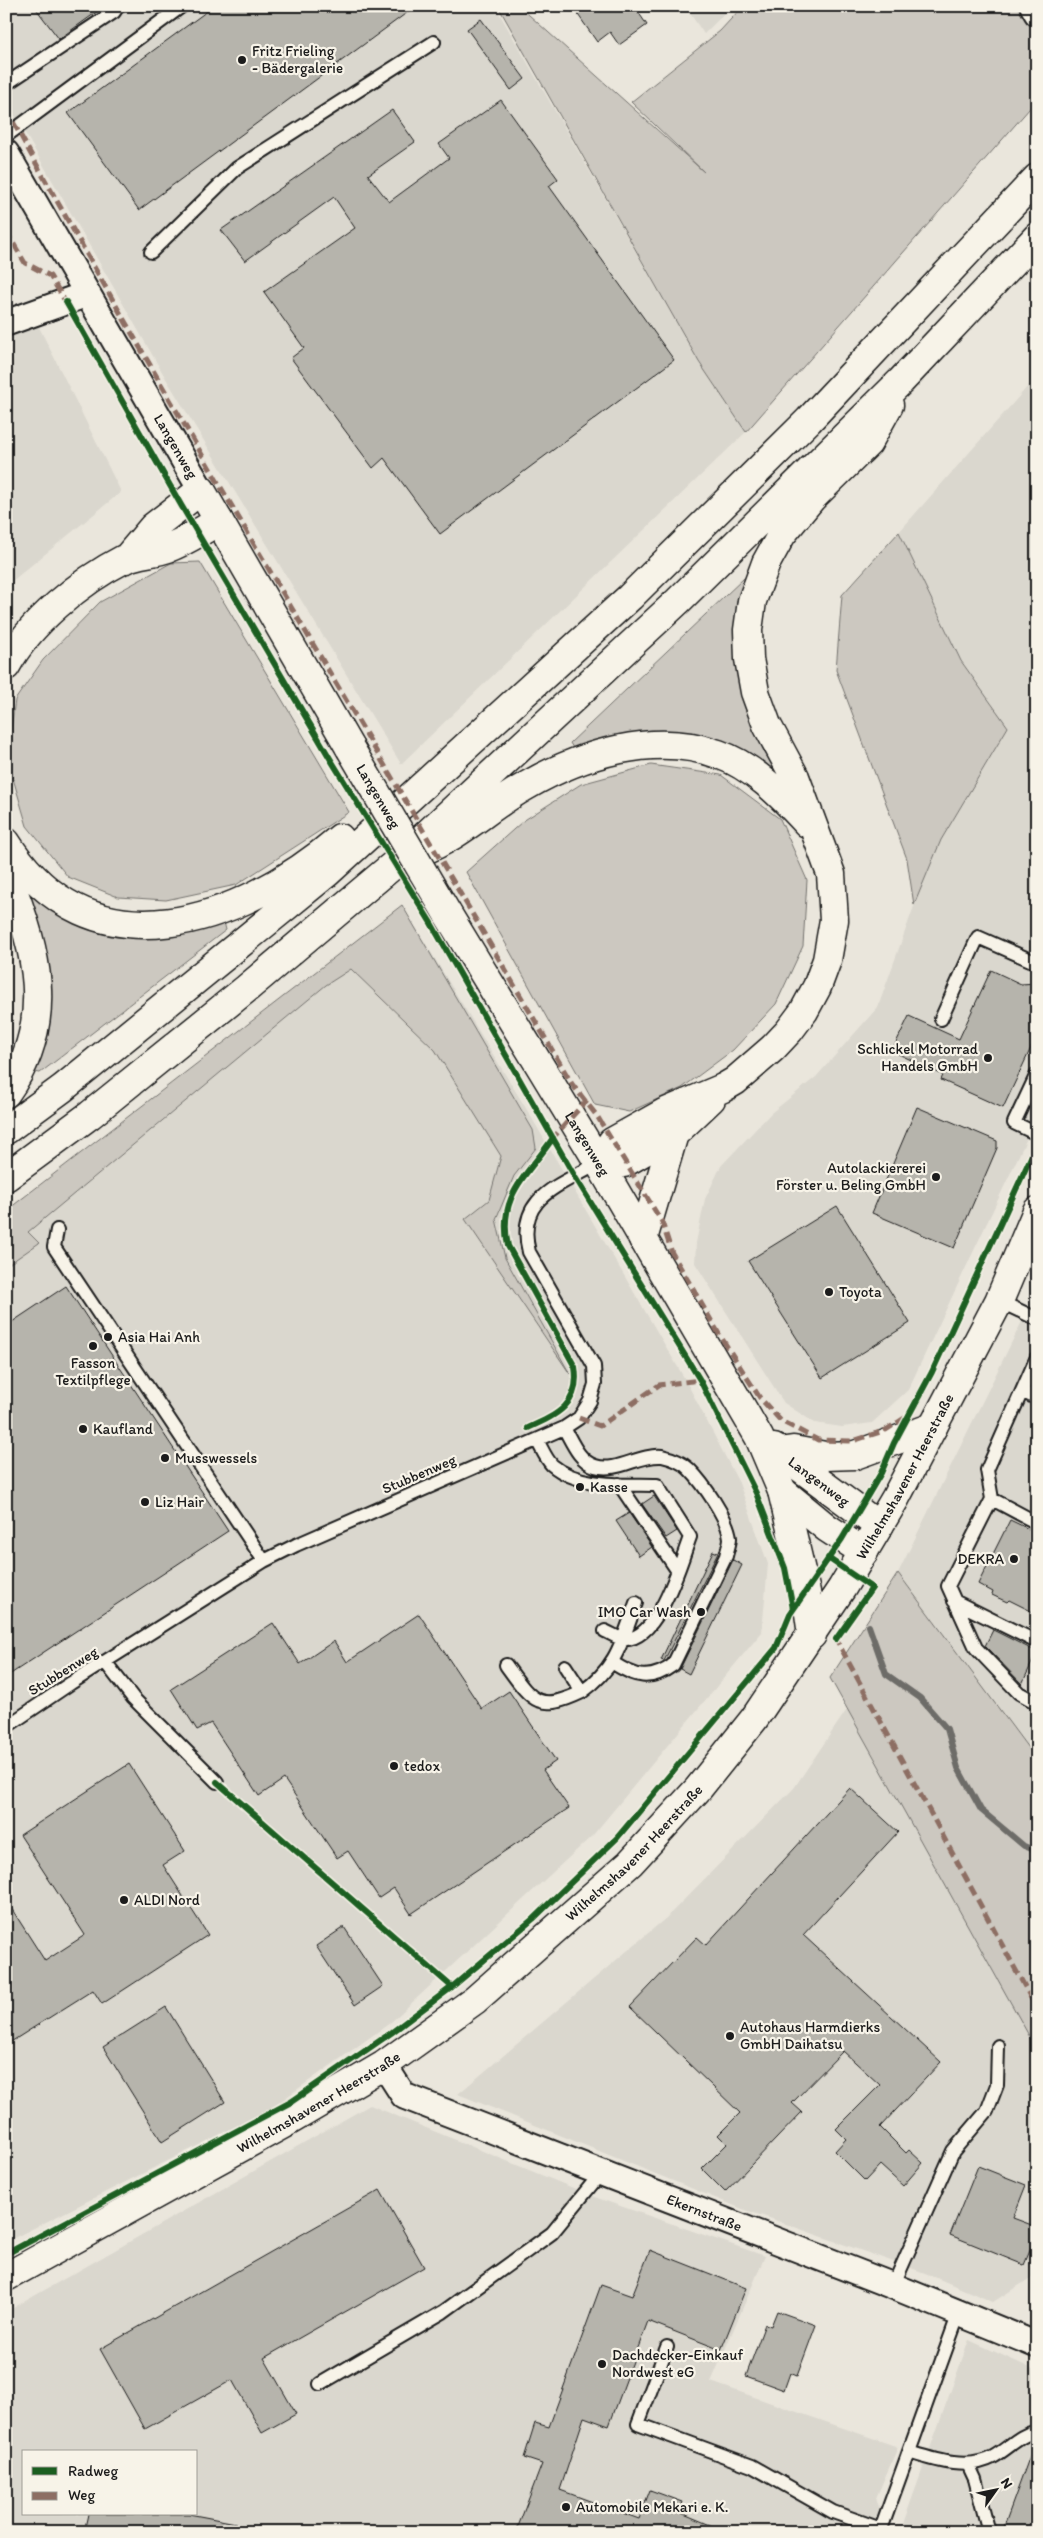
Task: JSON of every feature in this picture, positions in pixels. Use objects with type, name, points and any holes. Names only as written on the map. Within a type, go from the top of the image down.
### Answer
[{"type":"main road","points":[[6,1130],[63,1088],[327,873],[637,590],[809,420],[1037,178]]},
{"type":"main road","points":[[6,1177],[129,1083],[398,861],[678,601],[901,381],[1037,236]]},
{"type":"main road","points":[[599,1163],[624,1163],[674,1134],[723,1088],[773,1048],[804,1011],[817,988],[827,960],[834,920],[831,874],[795,777],[767,725],[755,692],[749,640],[752,601],[766,563],[782,534],[811,500],[868,443],[901,381]]},
{"type":"main road","points":[[6,666],[27,635],[54,607],[91,580],[126,558],[153,527],[201,490]]},
{"type":"main road","name":"Langenweg","points":[[201,490],[447,913],[769,1444],[805,1586],[812,1635]]},
{"type":"main road","points":[[126,558],[168,548],[220,521]]},
{"type":"main road","points":[[398,861],[445,842],[525,786],[578,759],[628,748],[661,745],[690,747],[718,754],[745,768],[774,790],[814,829]]},
{"type":"main road","points":[[6,842],[36,878],[57,896],[80,909],[128,923],[167,924],[205,916],[265,892],[326,851],[372,811],[404,801]]},
{"type":"main road","points":[[6,873],[30,936],[39,985],[35,1021],[28,1050],[17,1078],[6,1093]]},
{"type":"main road","points":[[599,1163],[612,1142],[664,1113],[723,1088]]},
{"type":"main road","points":[[644,1239],[674,1134]]},
{"type":"main road","name":"Wilhelmshavener Heerstraße","points":[[6,2277],[289,2121],[384,2065],[475,2000],[630,1863],[698,1789],[754,1719],[812,1635],[864,1552],[933,1427],[999,1301],[1037,1211]]},
{"type":"main road","points":[[769,1444],[825,1456],[855,1455],[933,1427]]},
{"type":"main road","name":"Langenweg","points":[[769,1444],[879,1526]]},
{"type":"main road","name":"Langenweg","points":[[782,1492],[827,1528],[864,1552]]},
{"type":"street","points":[[1033,6],[1037,13]]},
{"type":"street","name":"Langenweg","points":[[6,153],[201,490]]},
{"type":"street","points":[[6,323],[87,294]]},
{"type":"street","name":"Ekernstraße","points":[[384,2065],[404,2096],[893,2286],[1037,2345]]},
{"type":"lane","points":[[6,84],[114,12],[118,6]]},
{"type":"lane","points":[[6,136],[182,6]]},
{"type":"lane","points":[[151,252],[237,168],[434,42]]},
{"type":"lane","points":[[941,1019],[978,937],[1037,963]]},
{"type":"lane","points":[[1037,1074],[1014,1123],[1037,1134]]},
{"type":"lane","name":"Stubbenweg","points":[[6,1727],[264,1561],[296,1545],[538,1442],[579,1418],[590,1401],[595,1384],[594,1366],[529,1252],[526,1224],[529,1213],[545,1194],[599,1163]]},
{"type":"lane","points":[[57,1230],[54,1247],[264,1561]]},
{"type":"lane","points":[[999,1301],[1037,1320]]},
{"type":"lane","points":[[1037,1356],[987,1470],[992,1499],[948,1586],[976,1648],[1019,1693],[1037,1703]]},
{"type":"lane","points":[[1022,1391],[1037,1399]]},
{"type":"lane","points":[[564,1428],[580,1456],[593,1465],[606,1469],[645,1457],[662,1456],[676,1460],[689,1468],[724,1519],[730,1539],[726,1556],[672,1665],[660,1674],[644,1676],[629,1674],[613,1663]]},
{"type":"lane","points":[[538,1442],[550,1463],[562,1472],[590,1481],[657,1485],[690,1537],[665,1604],[646,1629],[636,1636],[623,1639],[605,1631]]},
{"type":"lane","points":[[619,1484],[678,1570]]},
{"type":"lane","points":[[992,1499],[1037,1523]]},
{"type":"lane","points":[[954,1601],[1037,1642]]},
{"type":"lane","points":[[506,1666],[526,1692],[541,1703],[561,1702],[582,1692],[597,1681],[613,1663],[636,1603]]},
{"type":"lane","points":[[106,1663],[133,1698],[217,1782]]},
{"type":"lane","points":[[566,1666],[582,1692]]},
{"type":"lane","points":[[893,2286],[953,2151],[987,2112],[997,2085],[998,2046]]},
{"type":"lane","points":[[320,2384],[443,2312],[552,2233],[601,2173]]},
{"type":"lane","points":[[667,2347],[638,2424],[752,2466],[833,2512],[880,2530],[959,2313]]},
{"type":"lane","points":[[909,2452],[938,2461],[968,2464],[992,2458],[1025,2433],[1037,2431]]},
{"type":"lane","points":[[968,2464],[975,2479],[988,2532]]},
{"type":"shaded area","points":[[6,6],[495,6],[699,362],[746,432],[401,764],[165,377],[6,100]]},
{"type":"shaded area","points":[[498,6],[519,6],[704,172],[631,102],[720,31],[743,6],[1037,6],[1037,100],[746,432],[699,362]]},
{"type":"shaded area","points":[[685,6],[732,6],[704,34]]},
{"type":"shaded area","points":[[36,321],[121,492],[6,586],[6,333]]},
{"type":"shaded area","points":[[1037,376],[1037,1117],[908,1390],[872,1423],[842,1427],[815,1423],[784,1403],[695,1263],[696,1243],[705,1199],[721,1166],[771,1113],[816,1077],[878,1007],[933,853],[1008,727],[961,661],[899,532]]},
{"type":"shaded area","points":[[899,532],[961,661],[1008,727],[941,840],[914,905],[907,859],[836,670],[842,595]]},
{"type":"shaded area","points":[[200,562],[349,812],[236,885],[166,900],[118,897],[68,877],[27,826],[7,758],[15,700],[43,660],[100,602],[171,563]]},
{"type":"shaded area","points":[[744,578],[748,580],[734,637],[740,683],[778,768],[773,770],[742,750],[715,740],[675,733],[635,735],[573,748],[570,743]]},
{"type":"shaded area","points":[[651,765],[721,775],[780,819],[807,880],[803,946],[776,1004],[733,1050],[682,1088],[629,1112],[595,1105],[466,872],[523,821],[581,784]]},
{"type":"shaded area","points":[[19,871],[73,917],[224,922],[226,930],[40,1073],[29,1071]]},
{"type":"shaded area","points":[[402,905],[530,1115],[686,1381],[739,1483],[768,1564],[762,1632],[593,1835],[390,2023],[267,2111],[6,2242],[6,1211],[76,1161]]},
{"type":"shaded area","points":[[402,905],[533,1130],[536,1148],[514,1176],[496,1219],[505,1258],[570,1374],[465,1219],[489,1200],[501,1156],[435,1050],[351,969],[326,985],[28,1232],[39,1243],[6,1266],[6,1211]]},
{"type":"shaded area","points":[[1037,1291],[1037,1760],[898,1573]]},
{"type":"shaded area","points":[[898,1573],[1037,1760],[1037,2050],[830,1678]]},
{"type":"shaded area","points":[[848,1708],[1037,2050],[1037,2274],[993,2302],[925,2273],[740,2208],[458,2094],[666,1918],[794,1788]]},
{"type":"shaded area","points":[[370,2105],[600,2199],[765,2256],[711,2382],[898,2447],[876,2498],[887,2532],[6,2532],[6,2312]]},
{"type":"shaded area","points":[[969,2340],[1037,2371],[1037,2532],[900,2532]]},
{"type":"building","points":[[34,6],[105,6],[59,39]]},
{"type":"building","name":"Fritz Frieling - Bädergalerie","points":[[214,6],[416,6],[139,210],[68,113]]},
{"type":"building","points":[[572,6],[634,6],[647,25],[619,45],[610,32],[597,42]]},
{"type":"building","points":[[481,19],[525,79],[511,90],[467,29]]},
{"type":"building","points":[[501,100],[558,179],[549,186],[674,360],[440,534],[384,458],[373,468],[291,358],[304,348],[264,292],[355,228],[334,197],[245,261],[221,230],[392,110],[415,142],[368,175],[389,202],[449,158],[439,144]]},
{"type":"building","name":"Schlickel Motorrad Handels GmbH","points":[[991,970],[1021,984],[1037,983],[1037,1035],[1003,1108],[941,1080],[943,1075],[892,1051],[909,1016],[959,1039]]},
{"type":"building","name":"Autolackiererei Förster u. Beling GmbH","points":[[917,1107],[997,1141],[997,1148],[954,1248],[872,1213]]},
{"type":"building","name":"Toyota","points":[[837,1206],[910,1323],[822,1378],[748,1261]]},
{"type":"building","name":"Kaufland","points":[[66,1286],[228,1531],[6,1677],[6,1326]]},
{"type":"building","points":[[654,1496],[677,1531],[666,1538],[642,1504]]},
{"type":"building","points":[[629,1513],[652,1547],[639,1556],[616,1521]]},
{"type":"building","name":"DEKRA","points":[[1010,1520],[1037,1533],[1037,1614],[1009,1600],[1007,1602],[992,1595],[993,1592],[978,1584]]},
{"type":"building","points":[[713,1551],[718,1553],[664,1661],[661,1660]]},
{"type":"building","points":[[733,1560],[742,1565],[689,1674],[680,1669]]},
{"type":"building","name":"tedox","points":[[419,1614],[482,1709],[509,1691],[556,1761],[543,1770],[569,1808],[411,1914],[394,1888],[379,1898],[348,1851],[337,1858],[284,1779],[259,1796],[211,1723],[197,1730],[171,1689],[273,1623],[300,1664],[334,1641],[347,1662]]},
{"type":"building","points":[[993,1630],[1037,1652],[1022,1684],[985,1646]]},
{"type":"building","name":"ALDI Nord","points":[[129,1764],[185,1851],[163,1865],[208,1935],[102,2004],[93,1990],[6,2045],[6,1900],[45,1961],[85,1935],[20,1835]]},
{"type":"building","points":[[850,1788],[898,1832],[803,1935],[941,2062],[880,2127],[906,2153],[909,2150],[923,2163],[903,2186],[880,2165],[865,2181],[835,2151],[846,2139],[836,2129],[880,2085],[843,2051],[792,2103],[802,2112],[725,2192],[702,2169],[727,2144],[718,2135],[740,2113],[630,2007],[697,1937],[706,1945]]},
{"type":"building","points":[[344,1927],[383,1986],[355,2005],[316,1946]]},
{"type":"building","points":[[166,2007],[225,2102],[162,2142],[103,2047]]},
{"type":"building","points":[[978,2166],[1026,2185],[1013,2218],[1037,2227],[1037,2234],[1024,2265],[950,2235]]},
{"type":"building","points":[[380,2190],[424,2267],[264,2358],[296,2414],[262,2433],[232,2380],[145,2429],[100,2349]]},
{"type":"building","points":[[650,2250],[746,2288],[721,2350],[648,2321],[609,2426],[584,2417],[560,2490],[639,2519],[650,2490],[683,2502],[679,2512],[727,2532],[516,2532],[542,2464],[524,2458],[535,2423],[549,2427],[601,2285],[632,2296]]},
{"type":"building","points":[[777,2311],[816,2325],[797,2376],[790,2373],[784,2390],[746,2376],[765,2324],[771,2326]]},
{"type":"building","points":[[1035,2442],[1037,2443],[1037,2532],[1002,2532]]},
{"type":"building","points":[[88,2516],[198,2516],[236,2523],[235,2532],[84,2532]]},
{"type":"waterway","points":[[869,1626],[886,1674],[920,1698],[947,1729],[958,1768],[981,1810],[1024,1846],[1037,1851]]},
{"type":"marked path","points":[[6,109],[215,477],[572,1084],[597,1116],[662,1222],[672,1253],[719,1334],[760,1398],[781,1421],[818,1440],[853,1441],[886,1430],[906,1417]]},
{"type":"marked path","points":[[6,231],[25,263],[50,276],[68,306]]},
{"type":"marked path","points":[[551,1140],[587,1100]]},
{"type":"marked path","points":[[579,1418],[600,1426],[659,1385],[700,1380]]},
{"type":"marked path","points":[[838,1636],[836,1639],[1037,2009]]},
{"type":"cycle path","points":[[66,302],[181,505],[331,760],[431,923],[575,1177],[700,1380],[756,1493],[785,1568],[793,1609]]},
{"type":"cycle path","points":[[528,1428],[557,1413],[565,1406],[574,1390],[576,1380],[575,1367],[508,1246],[506,1229],[507,1213],[517,1187],[553,1138]]},
{"type":"cycle path","points":[[6,2254],[291,2102],[391,2033],[452,1987],[533,1919],[617,1838],[776,1648],[790,1614],[842,1539],[881,1473],[894,1443],[932,1372],[1037,1144]]},
{"type":"cycle path","points":[[828,1558],[872,1588],[836,1639]]},
{"type":"cycle path","points":[[217,1782],[452,1987]]},
{"type":"place","name":"Fritz Frieling - Bädergalerie","points":[[242,60]]},
{"type":"place","name":"Schlickel Motorrad Handels GmbH","points":[[988,1058]]},
{"type":"place","name":"Autolackiererei Förster u. Beling GmbH","points":[[936,1177]]},
{"type":"place","name":"Toyota","points":[[829,1292]]},
{"type":"place","name":"Asia Hai Anh","points":[[108,1337]]},
{"type":"place","name":"Fasson Textilpflege","points":[[93,1346]]},
{"type":"place","name":"Kaufland","points":[[83,1429]]},
{"type":"place","name":"Musswessels","points":[[165,1458]]},
{"type":"place","name":"Kasse","points":[[580,1487]]},
{"type":"place","name":"Liz Hair","points":[[145,1502]]},
{"type":"place","name":"DEKRA","points":[[1014,1559]]},
{"type":"place","name":"IMO Car Wash","points":[[701,1612]]},
{"type":"place","name":"tedox","points":[[394,1766]]},
{"type":"place","name":"ALDI Nord","points":[[124,1900]]},
{"type":"place","name":"Autohaus Harmdierks GmbH Daihatsu","points":[[730,2036]]},
{"type":"place","name":"Dachdecker-Einkauf Nordwest eG","points":[[602,2364]]},
{"type":"place","name":"Automobile Mekari e. K.","points":[[566,2507]]}]
